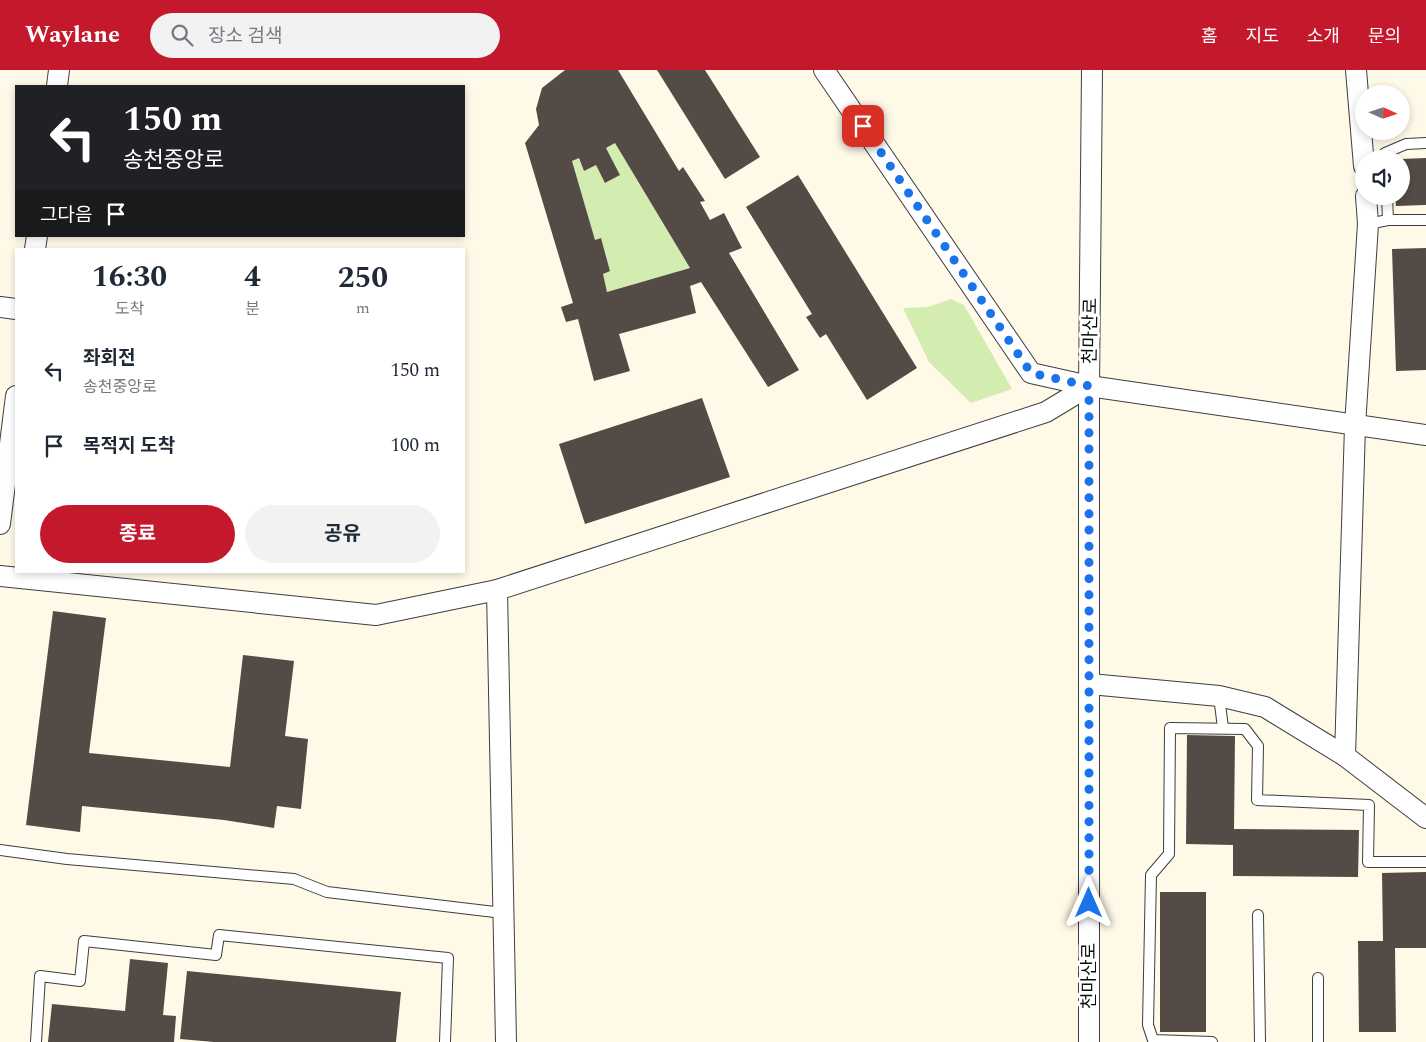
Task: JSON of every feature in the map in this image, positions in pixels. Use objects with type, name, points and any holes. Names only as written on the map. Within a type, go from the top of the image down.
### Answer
[{"type":"street","points":[[57,85],[59,70]]},
{"type":"street","points":[[824,70],[1031,373],[1089,386],[1426,435]]},
{"type":"street","name":"천마산로","points":[[1089,1042],[1089,386],[1092,70]]},
{"type":"street","points":[[1356,70],[1363,150]]},
{"type":"street","points":[[1345,756],[1355,426],[1378,222],[1370,205]]},
{"type":"street","points":[[0,307],[15,309]]},
{"type":"street","points":[[0,576],[376,615],[497,590],[1046,412],[1089,386]]},
{"type":"street","points":[[0,524],[15,404]]},
{"type":"street","points":[[497,590],[506,1042]]},
{"type":"street","points":[[1090,684],[1219,696],[1265,707],[1345,756],[1426,818]]},
{"type":"lane","points":[[1393,150],[1406,144],[1426,143]]},
{"type":"lane","points":[[1384,205],[1378,222],[1426,220]]},
{"type":"lane","points":[[1219,696],[1222,728]]},
{"type":"lane","points":[[1212,1042],[1153,1040],[1148,1025],[1151,875],[1169,854],[1170,728],[1245,729],[1258,746],[1258,800],[1369,805],[1368,862],[1426,862]]},
{"type":"lane","points":[[0,850],[67,859],[294,879],[327,892],[503,913]]},
{"type":"lane","points":[[1258,916],[1260,1042]]},
{"type":"lane","points":[[36,1042],[40,976],[80,981],[84,941],[216,955],[218,935],[448,958],[445,1042]]},
{"type":"lane","points":[[1318,978],[1318,1042]]},
{"type":"green space","points":[[615,143],[690,268],[607,292],[603,274],[610,270],[601,238],[595,240],[572,161],[579,158],[584,171],[596,165],[606,183],[620,175],[606,148]]},
{"type":"green space","points":[[951,299],[964,305],[1012,389],[971,403],[929,362],[903,308],[928,307]]},
{"type":"building","points":[[565,70],[618,70],[679,171],[683,167],[705,201],[700,202],[710,220],[724,213],[742,248],[729,253],[799,370],[768,387],[701,282],[690,286],[696,313],[619,334],[630,371],[594,381],[578,319],[566,322],[561,307],[573,303],[525,143],[539,125],[536,109],[542,88]],"holes":[[[615,143],[690,268],[607,292],[603,274],[610,271],[601,238],[595,240],[572,161],[579,158],[584,171],[596,165],[605,183],[620,175],[606,148]]]},
{"type":"building","points":[[657,70],[705,70],[760,157],[725,179]]},
{"type":"building","points":[[1426,158],[1426,205],[1396,206],[1410,205],[1410,159]]},
{"type":"building","points":[[798,175],[917,368],[867,400],[826,334],[820,338],[806,317],[812,314],[746,207]]},
{"type":"building","points":[[1426,248],[1426,370],[1396,371],[1392,249]]},
{"type":"building","points":[[702,398],[730,477],[585,524],[559,444]]},
{"type":"building","points":[[53,611],[106,618],[89,753],[230,767],[243,655],[294,661],[285,736],[308,739],[301,809],[277,806],[274,828],[224,820],[82,806],[80,832],[26,825]]},
{"type":"building","points":[[1187,735],[1235,736],[1234,829],[1359,830],[1358,877],[1233,876],[1233,845],[1186,844]]},
{"type":"building","points":[[1426,872],[1426,948],[1395,948],[1396,1032],[1359,1032],[1358,941],[1383,941],[1382,873]]},
{"type":"building","points":[[1160,892],[1206,892],[1206,1032],[1160,1032]]},
{"type":"building","points":[[130,959],[168,963],[163,1015],[176,1016],[174,1042],[48,1042],[52,1004],[125,1011]]},
{"type":"building","points":[[187,971],[401,992],[396,1042],[214,1042],[180,1039]]},
{"type":"route","points":[[863,126],[992,319],[1031,373],[1089,386],[1089,903]]}]
